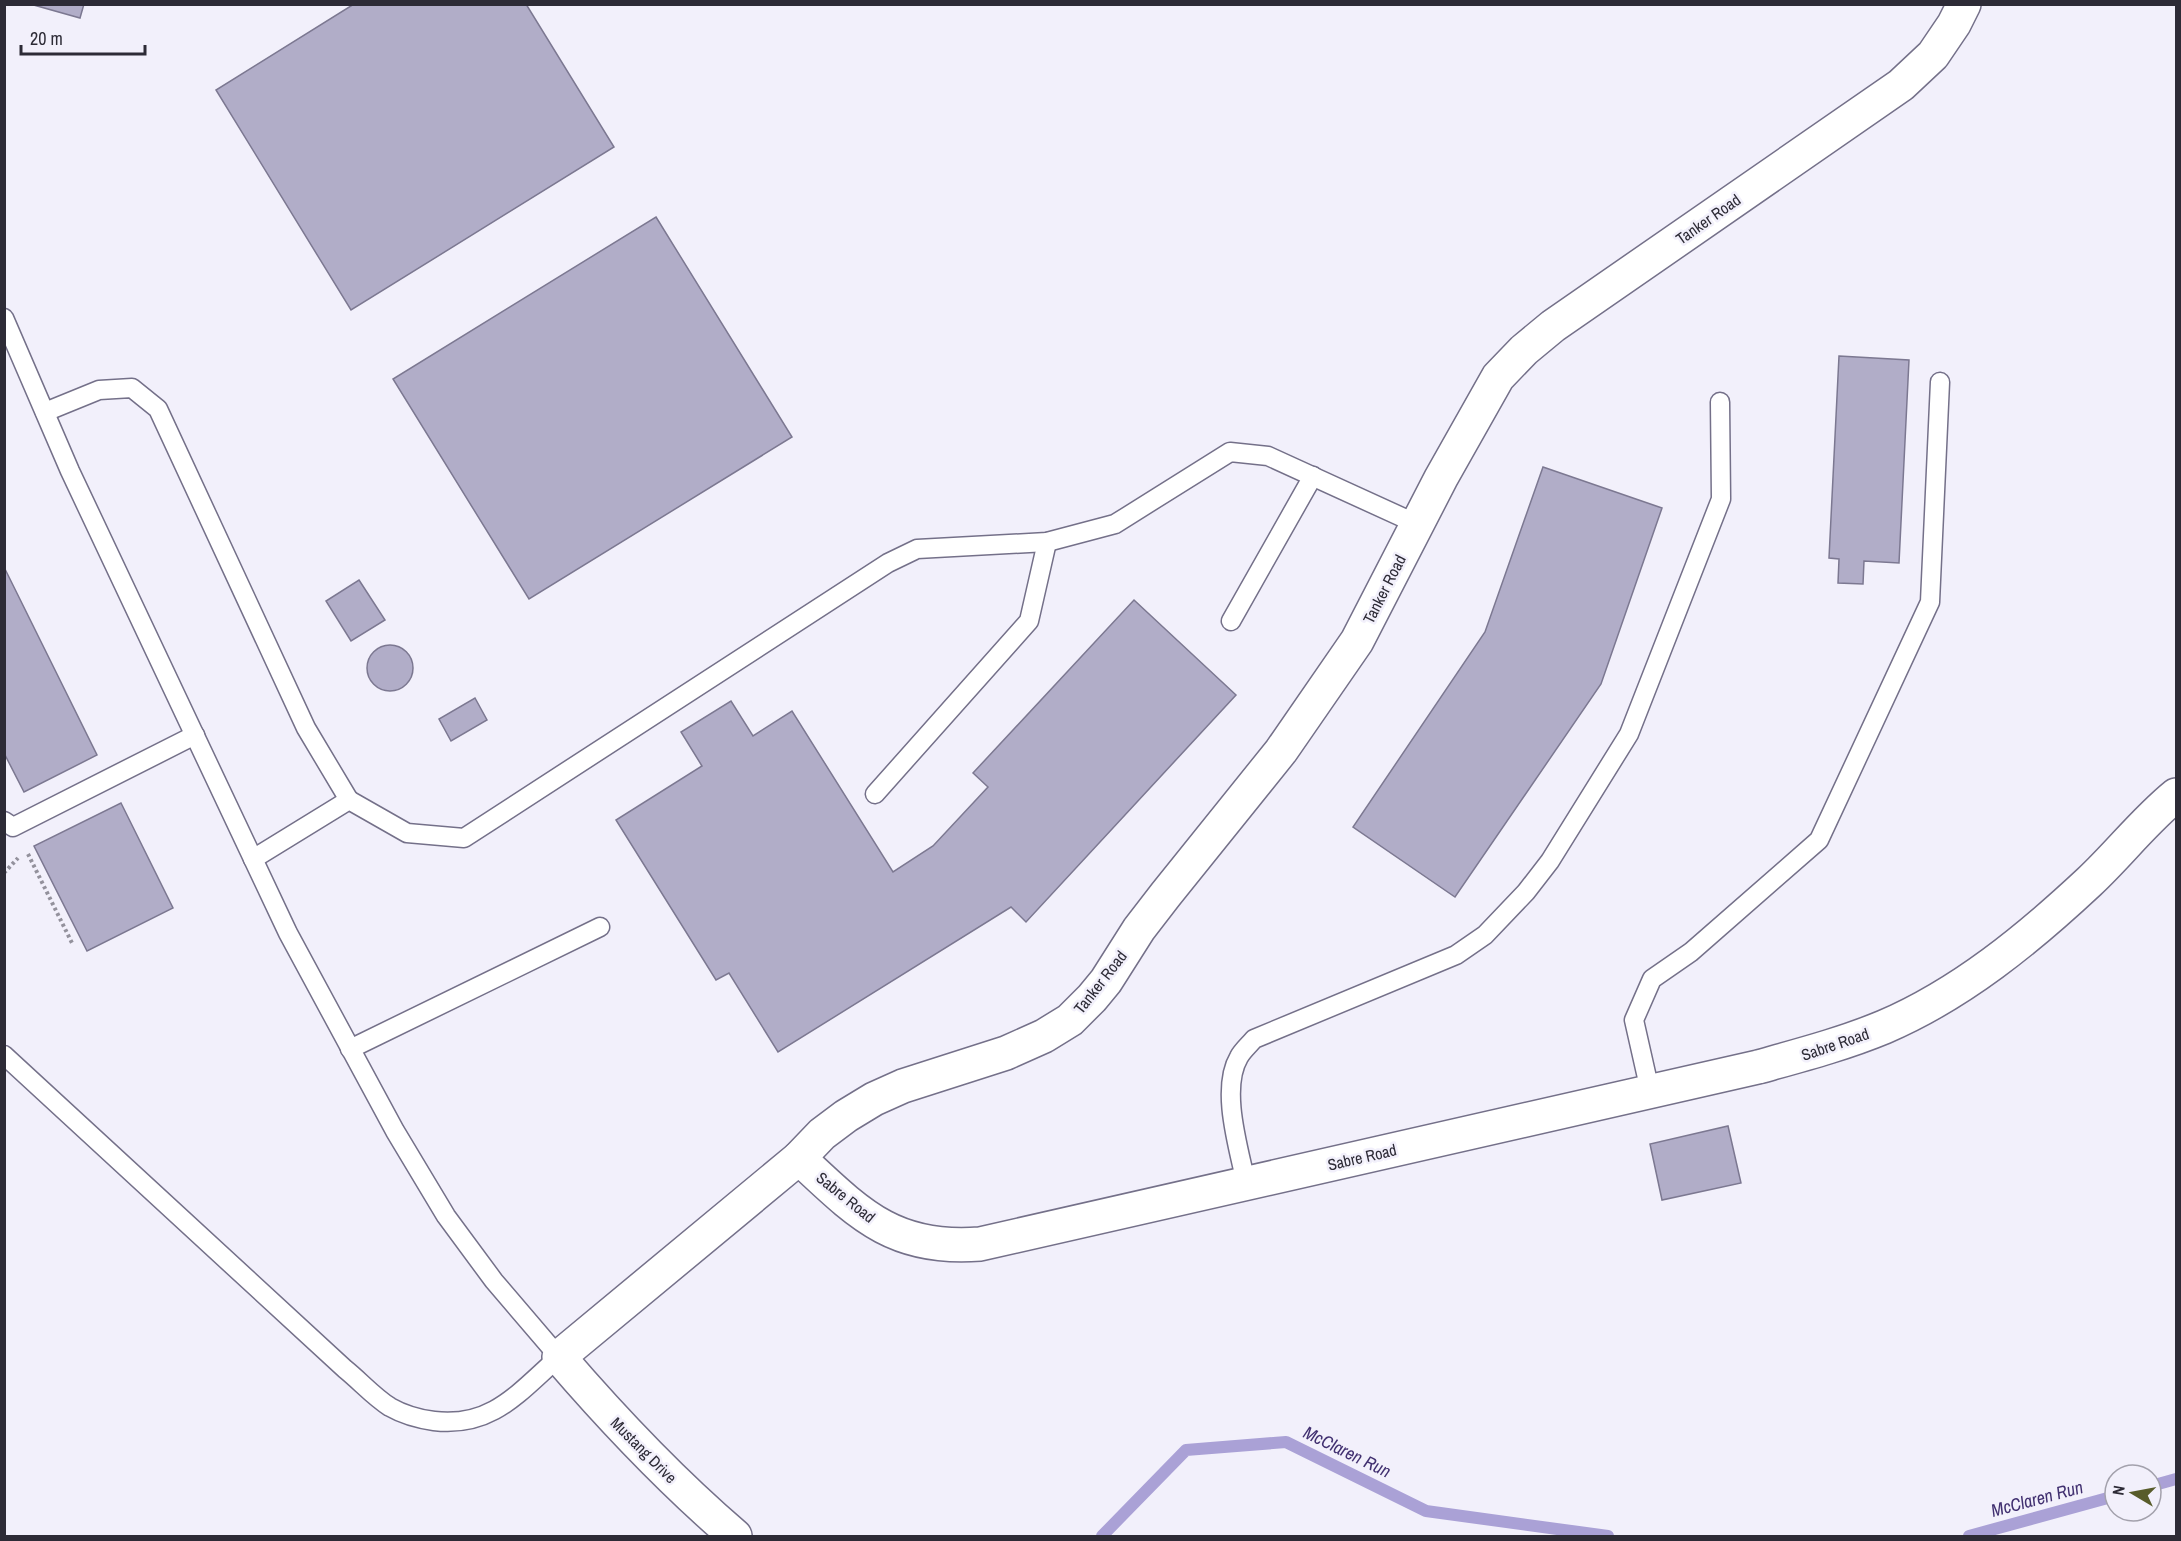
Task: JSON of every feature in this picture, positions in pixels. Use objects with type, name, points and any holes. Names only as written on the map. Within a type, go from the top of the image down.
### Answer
[{"type":"street","name":"Tanker Road","points":[[799,1158],[830,1128],[874,1099],[903,1086],[1006,1053],[1044,1036],[1070,1020],[1106,981],[1139,929],[1281,751],[1357,641],[1417,524],[1498,377],[1524,350],[1553,326],[1901,85],[1933,55],[1954,24],[1964,4]]},
{"type":"street","name":"Sabre Road","points":[[799,1158],[845,1200],[888,1230],[917,1240],[953,1246],[980,1244],[1758,1067],[1823,1049],[1886,1026],[1946,996],[2001,958],[2089,882],[2158,810],[2176,795]]},
{"type":"street","points":[[559,1357],[799,1158]]},
{"type":"street","name":"Mustang Drive","points":[[559,1357],[651,1459],[735,1536]]},
{"type":"lane","points":[[4,318],[70,471],[288,933],[395,1131],[446,1216],[494,1281],[559,1357],[506,1403],[488,1415],[446,1422],[410,1416],[391,1408],[345,1369],[4,1055]]},
{"type":"lane","points":[[1650,1091],[1634,1020],[1652,979],[1691,952],[1819,840],[1930,602],[1940,382]]},
{"type":"lane","points":[[45,412],[99,390],[132,388],[158,409],[306,728],[349,800],[407,833],[464,838],[888,563],[917,549],[1047,542],[1114,524],[1230,452],[1268,456],[1417,524]]},
{"type":"lane","points":[[1246,1183],[1233,1117],[1231,1080],[1238,1058],[1254,1040],[1456,955],[1485,935],[1526,892],[1550,861],[1629,734],[1721,499],[1720,402]]},
{"type":"lane","points":[[1231,621],[1313,476]]},
{"type":"lane","points":[[875,794],[1029,621],[1047,542]]},
{"type":"lane","points":[[9,824],[195,735]]},
{"type":"lane","points":[[254,859],[349,800]]},
{"type":"lane","points":[[350,1049],[600,927]]},
{"type":"path","points":[[9,824],[73,945]]},
{"type":"building","points":[[30,4],[84,4],[80,18]]},
{"type":"building","points":[[354,4],[526,4],[614,147],[351,310],[216,90]]},
{"type":"building","points":[[656,217],[792,437],[529,599],[393,379]]},
{"type":"building","points":[[1839,356],[1909,360],[1899,563],[1864,561],[1863,584],[1838,583],[1839,559],[1829,558]]},
{"type":"building","points":[[1543,467],[1662,508],[1601,684],[1455,897],[1353,827],[1485,632]]},
{"type":"building","points":[[4,567],[97,755],[24,792],[4,753]]},
{"type":"building","points":[[359,580],[385,620],[351,641],[326,601]]},
{"type":"building","points":[[1134,600],[1236,695],[1026,922],[1011,907],[778,1052],[729,973],[716,980],[616,820],[702,766],[681,732],[731,701],[753,736],[792,711],[893,872],[933,846],[988,787],[973,773]]},
{"type":"building","points":[[390,645],[399,646],[407,651],[412,659],[412,677],[407,685],[399,690],[390,691],[381,690],[373,685],[368,677],[367,668],[368,659],[373,651],[381,646]]},
{"type":"building","points":[[475,698],[487,720],[451,741],[439,719]]},
{"type":"building","points":[[121,803],[173,908],[87,951],[34,846]]},
{"type":"building","points":[[1728,1126],[1741,1183],[1662,1200],[1650,1144]]},
{"type":"waterway","name":"McClaren Run","points":[[1102,1536],[1186,1450],[1286,1442],[1426,1511],[1608,1536]]},
{"type":"waterway","name":"McClaren Run","points":[[2163,1483],[2176,1479]]},
{"type":"waterway","name":"McClaren Run","points":[[1969,1536],[2103,1499]]}]
